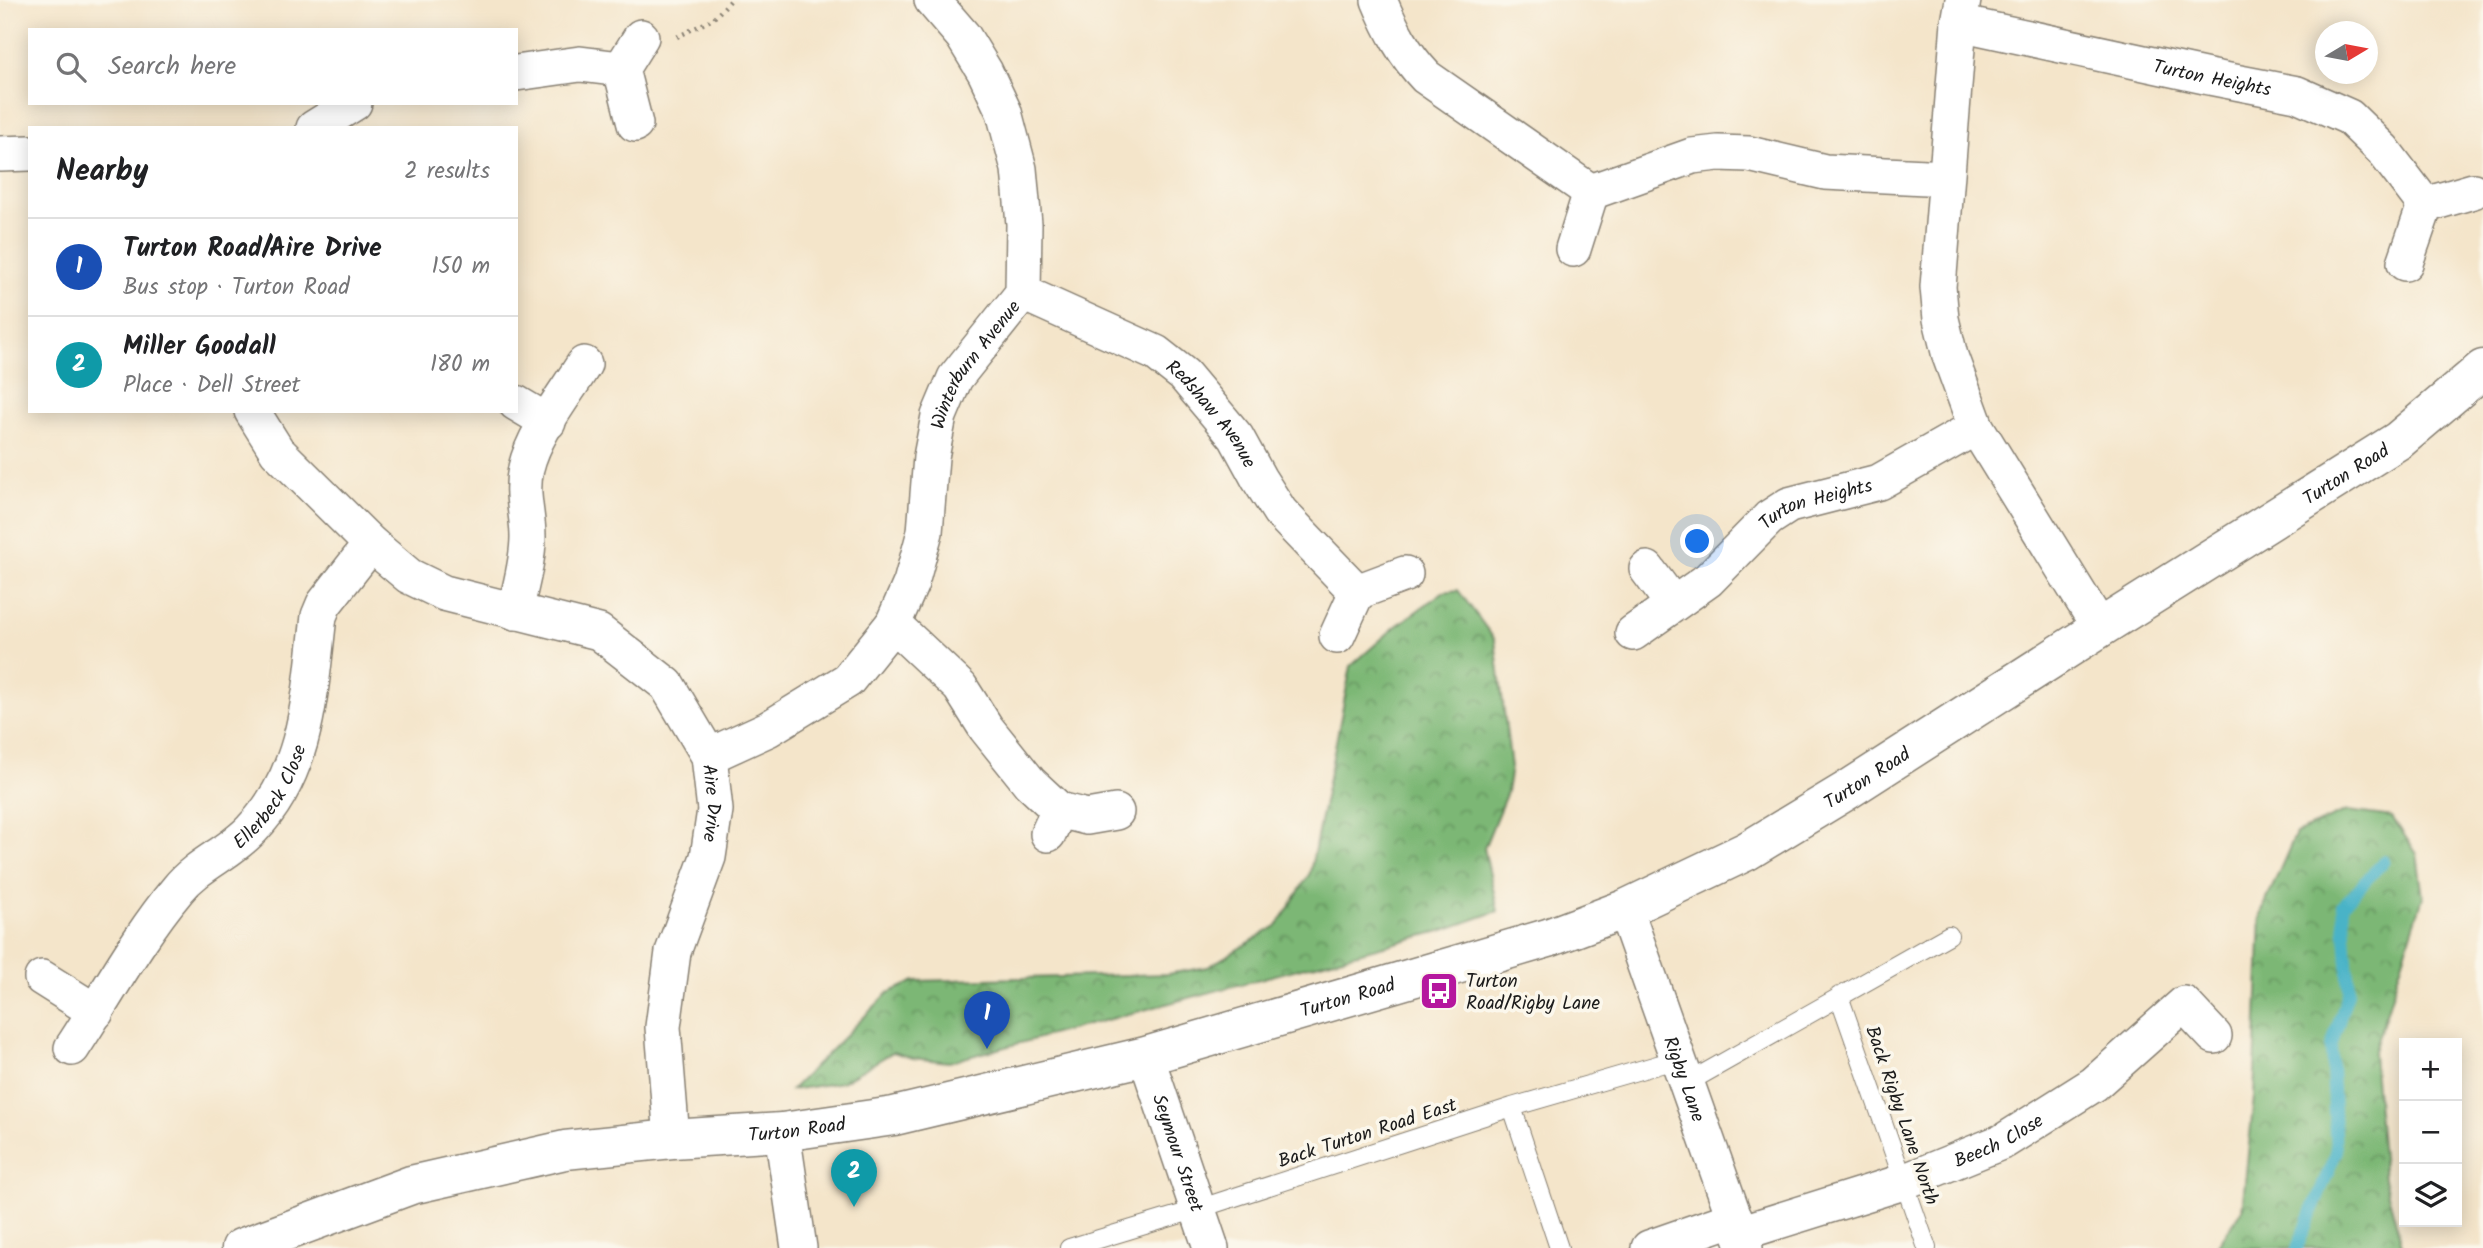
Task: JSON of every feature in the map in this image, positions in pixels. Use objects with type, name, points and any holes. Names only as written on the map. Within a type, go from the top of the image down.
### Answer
[{"type":"main road","name":"Turton Road","points":[[254,1245],[411,1185],[565,1150],[672,1139],[782,1132],[894,1116],[1146,1056],[1548,938],[1625,909],[1748,851],[1846,791],[2399,440],[2483,369]]},
{"type":"street","name":"Winterburn Avenue","points":[[709,756],[768,729],[848,680],[893,624],[911,583],[925,532],[931,457],[939,416],[955,378],[1023,293],[1023,210],[1019,169],[1004,112],[985,72],[963,36],[932,0]]},
{"type":"street","points":[[1378,0],[1398,41],[1410,60],[1426,77],[1591,192]]},
{"type":"street","name":"Turton Heights","points":[[2100,628],[1976,427],[1950,356],[1941,318],[1938,286],[1961,12],[2209,78],[2297,94],[2350,117],[2383,150],[2425,205]]},
{"type":"street","points":[[635,124],[621,69],[641,37]]},
{"type":"street","points":[[518,73],[580,64],[621,69]]},
{"type":"street","points":[[317,126],[351,105]]},
{"type":"street","points":[[0,154],[28,153]]},
{"type":"street","points":[[1591,192],[1692,156],[1718,153],[1749,154],[1825,172],[1946,178]]},
{"type":"street","points":[[2404,263],[2425,205],[2473,191]]},
{"type":"street","points":[[1573,249],[1591,192]]},
{"type":"street","name":"Redshaw Avenue","points":[[1023,293],[1156,353],[1184,374],[1236,437],[1280,512],[1357,592]]},
{"type":"street","points":[[515,612],[527,551],[528,535],[522,493],[526,467],[534,444],[584,364]]},
{"type":"street","points":[[518,404],[548,422]]},
{"type":"street","name":"Aire Drive","points":[[253,413],[277,451],[371,544],[409,576],[444,593],[599,632],[667,685],[709,756],[715,810],[708,857],[673,952],[663,1027],[672,1139]]},
{"type":"street","name":"Turton Heights","points":[[1633,634],[1709,580],[1769,519],[1789,505],[1880,482],[1976,427]]},
{"type":"street","name":"Ellerbeck Close","points":[[72,1048],[152,921],[180,886],[194,873],[226,853],[253,829],[287,781],[306,724],[319,616],[324,604],[371,544]]},
{"type":"street","points":[[1647,569],[1673,604]]},
{"type":"street","points":[[1337,636],[1357,592],[1405,574]]},
{"type":"street","points":[[893,624],[960,687],[986,728],[1030,783],[1054,822],[1116,812]]},
{"type":"street","name":"Rigby Lane","points":[[1625,909],[1740,1233]]},
{"type":"street","points":[[42,978],[96,1013]]},
{"type":"street","name":"Beech Close","points":[[1649,1248],[1740,1233],[1903,1182],[2004,1141],[2094,1084],[2184,1004],[2214,1036]]},
{"type":"street","name":"Seymour Street","points":[[1146,1056],[1211,1248]]},
{"type":"street","points":[[782,1132],[799,1248]]},
{"type":"lane","name":"Back Turton Road East","points":[[1069,1248],[1511,1107],[1682,1071],[1839,996],[1949,935]]},
{"type":"lane","name":"Back Rigby Lane North","points":[[1839,996],[1927,1248]]},
{"type":"lane","points":[[1511,1107],[1559,1248]]},
{"type":"path","points":[[641,37],[681,37],[713,19],[731,0]]},
{"type":"green space","points":[[1458,590],[1495,640],[1511,767],[1507,792],[1484,848],[1498,911],[1444,930],[949,1062],[912,1058],[893,1052],[842,1082],[791,1090],[888,993],[915,981],[1167,974],[1208,967],[1278,925],[1310,873],[1351,666],[1395,627],[1443,592]]},
{"type":"green space","points":[[2347,811],[2392,817],[2417,854],[2423,897],[2373,1054],[2384,1179],[2403,1248],[2216,1248],[2242,1210],[2254,1097],[2261,913],[2296,833]]},
{"type":"waterway","points":[[2297,1248],[2336,1153],[2331,1047],[2349,990],[2343,905],[2384,861]]},
{"type":"place","name":"Turton Road/Rigby Lane","points":[[1439,991]]},
{"type":"place","name":"Turton Road/Aire Drive","points":[[987,1049]]},
{"type":"place","name":"Miller Goodall","points":[[854,1207]]}]
